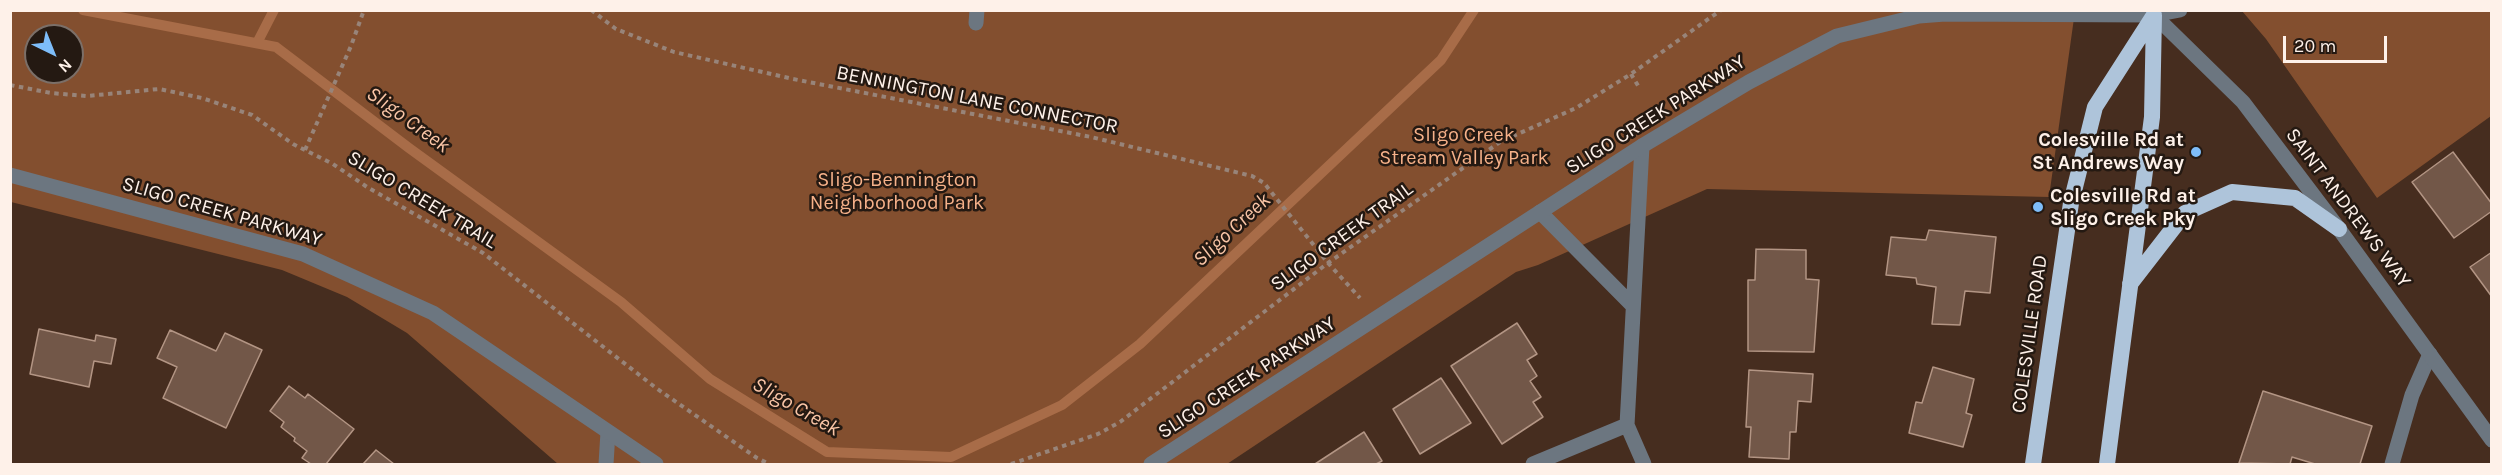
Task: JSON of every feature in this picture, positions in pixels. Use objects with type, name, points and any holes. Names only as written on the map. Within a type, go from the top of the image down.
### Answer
[{"type":"highway","points":[[2107,465],[2152,117],[2154,13]]},
{"type":"highway","name":"COLESVILLE ROAD","points":[[2033,465],[2071,203],[2094,107],[2154,13]]},
{"type":"highway","points":[[2129,284],[2186,213],[2232,192],[2295,198],[2339,229]]},
{"type":"street","name":"SLIGO CREEK PARKWAY","points":[[1151,465],[1642,146],[1749,82],[1837,36],[1919,16],[1945,14],[2154,13],[2180,10]]},
{"type":"street","name":"SAINT ANDREWS WAY","points":[[2154,13],[2243,102],[2339,229],[2492,440]]},
{"type":"street","points":[[1642,146],[1627,425],[1644,465]]},
{"type":"street","name":"SLIGO CREEK PARKWAY","points":[[10,175],[303,254],[433,313],[656,465]]},
{"type":"street","points":[[1540,212],[1633,306]]},
{"type":"street","points":[[2392,465],[2412,395],[2430,354]]},
{"type":"street","points":[[1533,465],[1627,425]]},
{"type":"street","points":[[606,465],[608,432]]},
{"type":"path","points":[[305,150],[351,46],[364,10]]},
{"type":"path","name":"BENNINGTON LANE CONNECTOR","points":[[591,10],[616,29],[674,52],[793,79],[1091,137],[1251,176],[1264,183],[1328,262],[1378,317]]},
{"type":"path","name":"SLIGO CREEK TRAIL","points":[[1011,465],[1098,434],[1120,422],[1328,262],[1500,142],[1576,108],[1631,74],[1721,10]]},
{"type":"path","points":[[1631,74],[1640,89]]},
{"type":"path","name":"SLIGO CREEK TRAIL","points":[[10,85],[51,93],[87,96],[159,89],[181,92],[252,116],[293,144],[483,253],[656,388],[769,465]]},
{"type":"green space","points":[[11,11],[2075,11],[2049,197],[1707,189],[1538,265],[1516,272],[1227,464],[558,464],[407,333],[347,297],[282,270],[11,202]]},
{"type":"green space","points":[[2242,11],[2491,11],[2491,116],[2377,198],[2266,39]]},
{"type":"building","points":[[2453,152],[2492,204],[2492,211],[2454,238],[2412,182]]},
{"type":"building","points":[[1929,230],[1996,237],[1990,293],[1965,291],[1960,325],[1932,324],[1936,287],[1917,284],[1916,278],[1886,275],[1891,237],[1926,240]]},
{"type":"building","points":[[1756,249],[1806,250],[1806,279],[1819,280],[1814,352],[1748,351],[1748,280],[1755,280]]},
{"type":"building","points":[[2492,252],[2492,297],[2470,267]]},
{"type":"building","points":[[1517,323],[1537,354],[1527,360],[1537,376],[1530,381],[1541,397],[1533,402],[1543,417],[1502,444],[1451,366]]},
{"type":"building","points":[[39,329],[95,341],[96,335],[116,339],[111,364],[94,361],[89,387],[30,374]]},
{"type":"building","points":[[170,330],[216,351],[225,333],[262,350],[226,428],[163,398],[177,367],[157,358]]},
{"type":"building","points":[[1933,367],[1974,379],[1966,413],[1972,415],[1963,447],[1909,433],[1916,402],[1922,403]]},
{"type":"building","points":[[1749,370],[1813,374],[1811,402],[1798,401],[1796,432],[1790,432],[1789,459],[1749,457],[1751,427],[1746,427]]},
{"type":"building","points":[[1441,378],[1471,423],[1420,454],[1393,409]]},
{"type":"building","points":[[289,386],[305,398],[308,394],[354,429],[326,464],[311,464],[302,458],[307,451],[281,427],[284,422],[270,411]]},
{"type":"building","points":[[2263,391],[2372,426],[2360,464],[2315,464],[2292,457],[2290,464],[2239,463]]},
{"type":"building","points":[[1364,432],[1382,461],[1376,464],[1315,464]]},
{"type":"building","points":[[376,450],[394,464],[363,464]]},
{"type":"waterway","name":"Sligo Creek","points":[[83,10],[276,47],[409,148],[621,302],[710,379],[827,452],[951,457],[1062,405],[1140,344],[1441,60],[1474,10]]},
{"type":"waterway","points":[[257,43],[274,10]]},
{"type":"place","name":"Colesville Rd at St Andrews Way","points":[[2196,152]]},
{"type":"place","name":"Colesville Rd at Sligo Creek Pky","points":[[2038,207]]},
{"type":"park label","name":"Sligo Creek Stream Valley Park","points":[[1464,146]]},
{"type":"park label","name":"Sligo-Bennington Neighborhood Park","points":[[897,192]]}]
